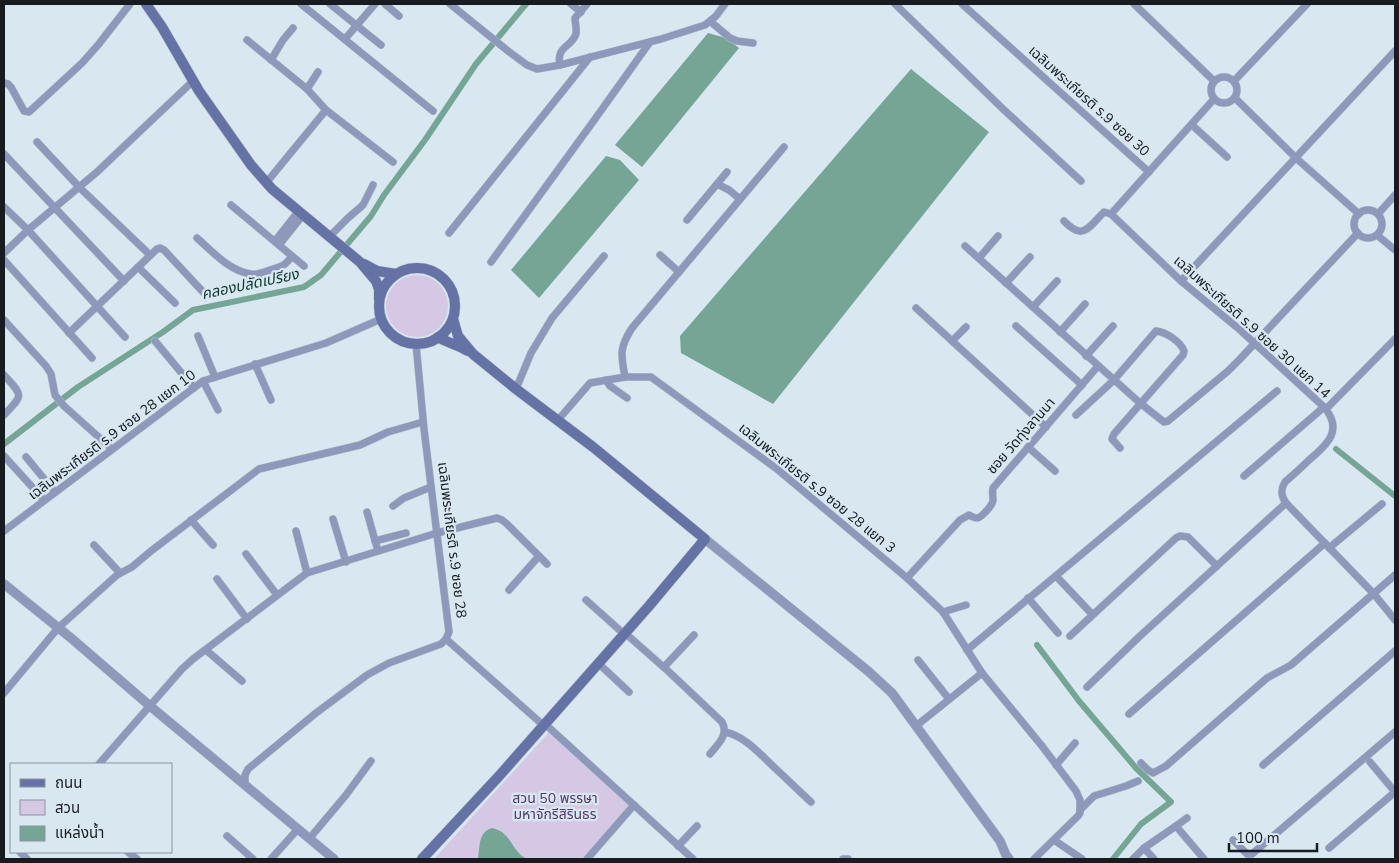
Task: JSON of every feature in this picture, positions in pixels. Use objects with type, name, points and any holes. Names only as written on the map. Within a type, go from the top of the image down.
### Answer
[{"type":"main road","points":[[146,4],[162,27],[193,81],[251,165],[266,183],[360,262],[376,281],[379,289],[378,306],[384,326],[394,336],[408,343],[416,344],[438,337],[447,329],[453,319]]},
{"type":"main road","points":[[360,262],[378,271],[396,274]]},
{"type":"main road","points":[[379,299],[388,280],[406,269],[421,268],[435,272],[447,282],[454,296],[453,319],[458,336],[473,354]]},
{"type":"main road","points":[[422,859],[500,775],[705,539],[473,354],[438,337]]},
{"type":"street","points":[[4,83],[8,84],[24,111],[29,112],[82,63],[130,4]]},
{"type":"street","points":[[301,4],[433,111]]},
{"type":"street","points":[[330,4],[381,46]]},
{"type":"street","points":[[345,39],[375,4]]},
{"type":"street","points":[[385,4],[399,16]]},
{"type":"street","points":[[450,4],[508,51],[537,70],[650,42],[705,25],[710,22],[725,4]]},
{"type":"street","points":[[572,4],[581,12]]},
{"type":"street","points":[[560,65],[560,53],[575,36],[574,20],[587,4]]},
{"type":"street","points":[[895,4],[1003,109],[1081,181]]},
{"type":"street","name":"เฉลิมพระเกียรติ ร.9 ซอย 30","points":[[962,4],[1149,172],[1214,99]]},
{"type":"street","points":[[1134,4],[1214,81]]},
{"type":"street","points":[[1234,81],[1307,4]]},
{"type":"street","points":[[710,22],[730,38],[753,43]]},
{"type":"street","points":[[271,60],[293,28]]},
{"type":"street","points":[[247,40],[307,89],[326,110],[393,162]]},
{"type":"street","points":[[491,262],[650,42]]},
{"type":"street","points":[[1181,281],[1395,51]]},
{"type":"street","points":[[449,233],[590,57]]},
{"type":"street","points":[[307,89],[318,72]]},
{"type":"street","points":[[1222,77],[1234,81],[1237,89],[1235,98],[1229,103],[1221,103],[1214,99],[1210,90],[1214,81],[1222,77]]},
{"type":"street","points":[[4,253],[28,230],[80,188],[193,81]]},
{"type":"street","points":[[1235,98],[1296,158],[1359,214]]},
{"type":"street","points":[[266,183],[326,110]]},
{"type":"street","points":[[1192,125],[1226,157]]},
{"type":"street","points":[[37,142],[80,188],[150,254]]},
{"type":"street","points":[[625,377],[621,356],[626,338],[632,328],[784,147]]},
{"type":"street","points":[[4,154],[124,281]]},
{"type":"street","points":[[687,220],[727,172]]},
{"type":"street","points":[[1064,220],[1076,231],[1084,231],[1104,212],[1111,214],[1149,172]]},
{"type":"street","points":[[717,184],[740,199]]},
{"type":"street","points":[[333,240],[348,218],[363,205],[373,185]]},
{"type":"street","points":[[1378,214],[1395,195]]},
{"type":"street","points":[[230,206],[304,266]]},
{"type":"street","points":[[4,207],[28,230],[125,338]]},
{"type":"street","points":[[1370,210],[1378,214],[1382,225],[1377,235],[1370,238],[1358,232],[1355,221],[1359,214],[1370,210]]},
{"type":"street","points":[[277,243],[301,213]]},
{"type":"street","name":"เฉลิมพระเกียรติ ร.9 ซอย 30 แยก 14","points":[[1111,214],[1181,281],[1254,342],[1325,408],[1332,419],[1329,441],[1285,482],[1281,490],[1286,503]]},
{"type":"street","points":[[965,246],[1140,403],[1162,421],[1168,421],[1228,371],[1358,232]]},
{"type":"street","points":[[1377,235],[1395,250]]},
{"type":"street","points":[[979,258],[998,236]]},
{"type":"street","points":[[197,238],[228,265],[251,274],[283,266],[292,256]]},
{"type":"street","points":[[69,333],[150,254],[160,248],[204,293]]},
{"type":"street","points":[[660,255],[679,272]]},
{"type":"street","points":[[516,389],[532,353],[552,318],[604,256]]},
{"type":"street","points":[[1006,282],[1030,257]]},
{"type":"street","points":[[4,260],[92,358]]},
{"type":"street","points":[[138,266],[175,303]]},
{"type":"street","points":[[1033,307],[1057,280]]},
{"type":"street","points":[[1060,332],[1085,304]]},
{"type":"street","points":[[916,308],[1046,427]]},
{"type":"street","name":"เฉลิมพระเกียรติ ร.9 ซอย 28 แยก 10","points":[[4,531],[203,381],[326,342],[381,319]]},
{"type":"street","points":[[4,320],[46,366],[51,374],[55,395],[64,406],[112,449]]},
{"type":"street","points":[[1016,326],[1082,385]]},
{"type":"street","points":[[1086,356],[1113,326]]},
{"type":"street","points":[[952,341],[966,327]]},
{"type":"street","points":[[1076,415],[1114,380],[1156,332],[1164,333],[1182,345],[1183,355],[1114,434],[1112,439],[1120,448]]},
{"type":"street","points":[[198,336],[215,377]]},
{"type":"street","points":[[1244,476],[1325,408],[1395,339]]},
{"type":"street","points":[[155,342],[194,388]]},
{"type":"street","name":"เฉลิมพระเกียรติ ร.9 ซอย 28","points":[[416,344],[423,422],[449,626],[446,639]]},
{"type":"street","points":[[255,364],[271,400]]},
{"type":"street","name":"ซอย วัดทุ่งลานนา","points":[[907,578],[960,520],[969,515],[976,518],[980,517],[991,506],[994,500],[993,488],[1098,366]]},
{"type":"street","points":[[4,375],[18,391],[19,398],[4,415]]},
{"type":"street","name":"เฉลิมพระเกียรติ ร.9 ซอย 28 แยก 3","points":[[558,420],[590,383],[625,377],[651,377],[777,469],[907,578],[943,612],[982,673],[1076,791],[1080,800],[1080,810]]},
{"type":"street","points":[[606,380],[610,386],[627,398]]},
{"type":"street","points":[[203,381],[218,410]]},
{"type":"street","points":[[967,650],[1277,392]]},
{"type":"street","points":[[4,693],[58,628],[120,573],[136,564],[259,469],[360,445],[388,432],[423,422]]},
{"type":"street","points":[[1028,446],[1055,470]]},
{"type":"street","points":[[4,456],[44,500]]},
{"type":"street","points":[[26,457],[55,492]]},
{"type":"street","points":[[393,506],[404,498],[431,487]]},
{"type":"street","points":[[1087,687],[1286,503],[1374,594],[1395,620]]},
{"type":"street","points":[[1129,714],[1327,545],[1382,504]]},
{"type":"street","points":[[367,512],[378,551]]},
{"type":"street","points":[[100,763],[182,669],[307,573],[437,533],[496,518],[508,524],[547,564]]},
{"type":"street","points":[[333,519],[346,562]]},
{"type":"street","points":[[191,520],[213,545]]},
{"type":"street","points":[[296,531],[307,573]]},
{"type":"street","points":[[375,541],[406,533]]},
{"type":"street","points":[[1070,636],[1180,536],[1188,537],[1217,566]]},
{"type":"street","points":[[705,539],[868,671],[892,693],[1000,841],[1009,859]]},
{"type":"street","points":[[94,545],[120,573]]},
{"type":"street","points":[[246,554],[277,595]]},
{"type":"street","points":[[509,590],[539,556]]},
{"type":"street","points":[[1141,763],[1153,773],[1166,766],[1260,685],[1272,675],[1291,664],[1395,575]]},
{"type":"street","points":[[1056,576],[1090,612]]},
{"type":"street","points":[[217,579],[247,619]]},
{"type":"street","points":[[4,584],[334,859]]},
{"type":"street","points":[[1028,598],[1058,633]]},
{"type":"street","points":[[586,600],[664,667],[722,722],[725,732],[721,741],[710,754]]},
{"type":"street","points":[[943,612],[966,605]]},
{"type":"street","points":[[664,667],[694,635]]},
{"type":"street","points":[[245,785],[245,775],[248,769],[308,719],[361,679],[389,664],[433,648],[446,639],[544,724],[693,859]]},
{"type":"street","points":[[206,650],[242,681]]},
{"type":"street","points":[[1263,765],[1395,651]]},
{"type":"street","points":[[918,660],[948,700]]},
{"type":"street","points":[[598,663],[629,692]]},
{"type":"street","points":[[916,726],[982,673]]},
{"type":"street","points":[[725,732],[732,733],[741,738],[766,758],[811,802]]},
{"type":"street","points":[[1233,840],[1247,854],[1252,854],[1395,732]]},
{"type":"street","points":[[1056,765],[1075,743]]},
{"type":"street","points":[[309,839],[346,795],[371,761]]},
{"type":"street","points":[[1329,848],[1395,792],[1370,762]]},
{"type":"street","points":[[1034,859],[1078,816],[1080,810],[1094,796],[1138,781]]},
{"type":"street","points":[[587,859],[634,805]]},
{"type":"street","points":[[1133,859],[1144,848],[1187,818]]},
{"type":"street","points":[[678,846],[697,826]]},
{"type":"street","points":[[1176,826],[1204,859]]},
{"type":"street","points":[[272,859],[297,830]]},
{"type":"street","points":[[227,836],[253,859]]},
{"type":"street","points":[[1054,840],[1082,859]]},
{"type":"street","points":[[1144,848],[1154,859]]},
{"type":"street","points":[[843,859],[848,859]]},
{"type":"green space","points":[[411,275],[423,275],[439,284],[446,294],[448,306],[446,318],[439,328],[423,337],[411,337],[400,332],[391,323],[386,312],[386,300],[391,289],[400,280]]},
{"type":"green space","name":"สวน 50 พรรษา มหาจักรีสิรินธร","points":[[551,730],[632,804],[582,859],[434,859]]},
{"type":"water","points":[[708,33],[726,38],[739,48],[642,167],[615,145]]},
{"type":"water","points":[[911,69],[989,132],[773,404],[681,353],[680,336]]},
{"type":"water","points":[[606,156],[620,160],[639,180],[539,298],[511,270]]},
{"type":"water","points":[[492,828],[499,830],[508,837],[517,851],[527,859],[478,859],[482,836],[487,830]]},
{"type":"waterway","name":"คลองปลัดเปรียง","points":[[4,444],[78,387],[163,332],[193,310],[304,287],[321,275],[371,216],[476,64],[526,4]]},
{"type":"waterway","points":[[1336,449],[1395,496]]},
{"type":"waterway","points":[[1037,645],[1079,701],[1136,768],[1171,802],[1141,824],[1113,859]]}]
